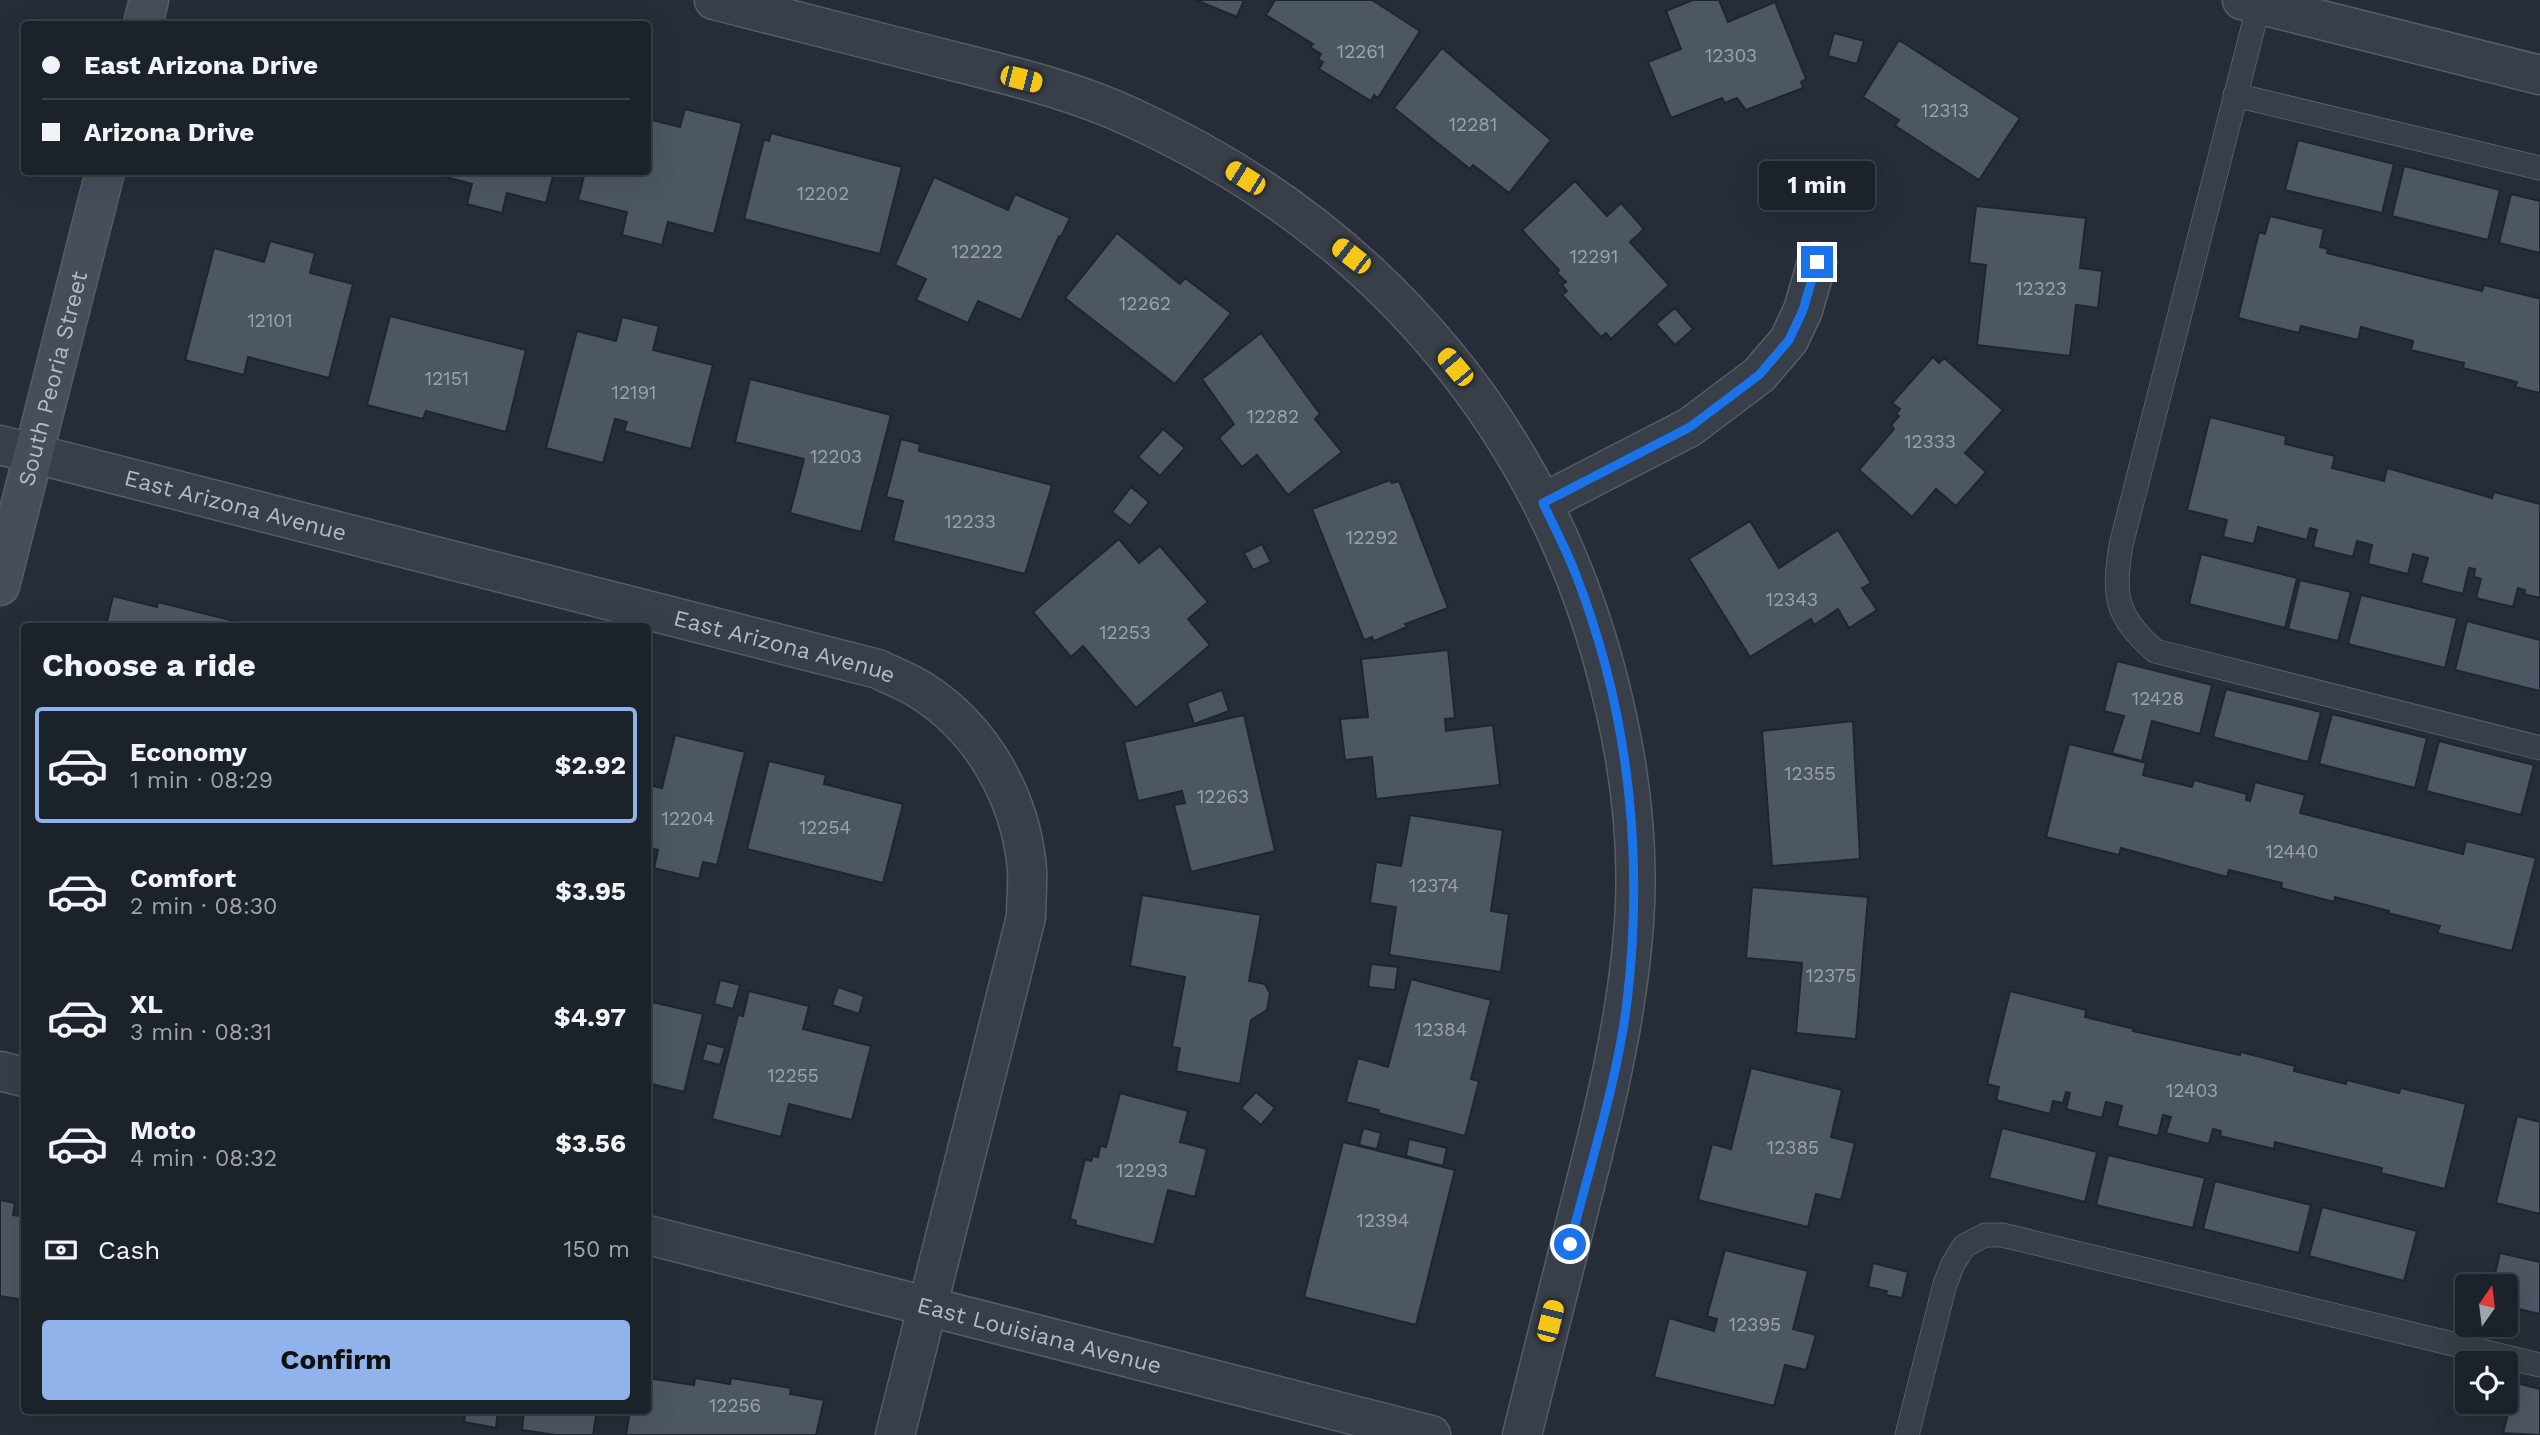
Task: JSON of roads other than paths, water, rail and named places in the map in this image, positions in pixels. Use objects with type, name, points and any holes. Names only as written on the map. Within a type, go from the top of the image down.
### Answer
[{"type":"main road","points":[[144,21],[149,0]]},
{"type":"main road","name":"South Peoria Street","points":[[0,586],[17,449],[104,175]]},
{"type":"street","points":[[715,0],[1047,85],[1129,116],[1207,154],[1282,201],[1351,256],[1413,317],[1469,384],[1518,456],[1576,574],[1600,645],[1623,742],[1633,829],[1635,917],[1626,1004],[1609,1090],[1522,1435]]},
{"type":"street","points":[[2250,2],[2540,75]]},
{"type":"street","points":[[1543,503],[1690,427],[1759,375],[1789,340],[1803,310],[1817,262]]},
{"type":"street","name":"East Arizona Avenue","points":[[17,449],[878,669],[921,691],[959,720],[996,767],[1016,810],[1027,869],[1026,917],[895,1435]]},
{"type":"street","points":[[0,1071],[21,1076]]},
{"type":"street","name":"East Louisiana Avenue","points":[[651,1236],[1431,1435]]},
{"type":"lane","points":[[2250,2],[2235,95],[2121,545],[2116,578],[2120,607],[2133,631],[2155,651],[2540,748]]},
{"type":"lane","points":[[2235,95],[2540,168]]},
{"type":"lane","points":[[1907,1435],[1945,1284],[1964,1246],[1985,1235],[2002,1234],[2540,1365]]}]
